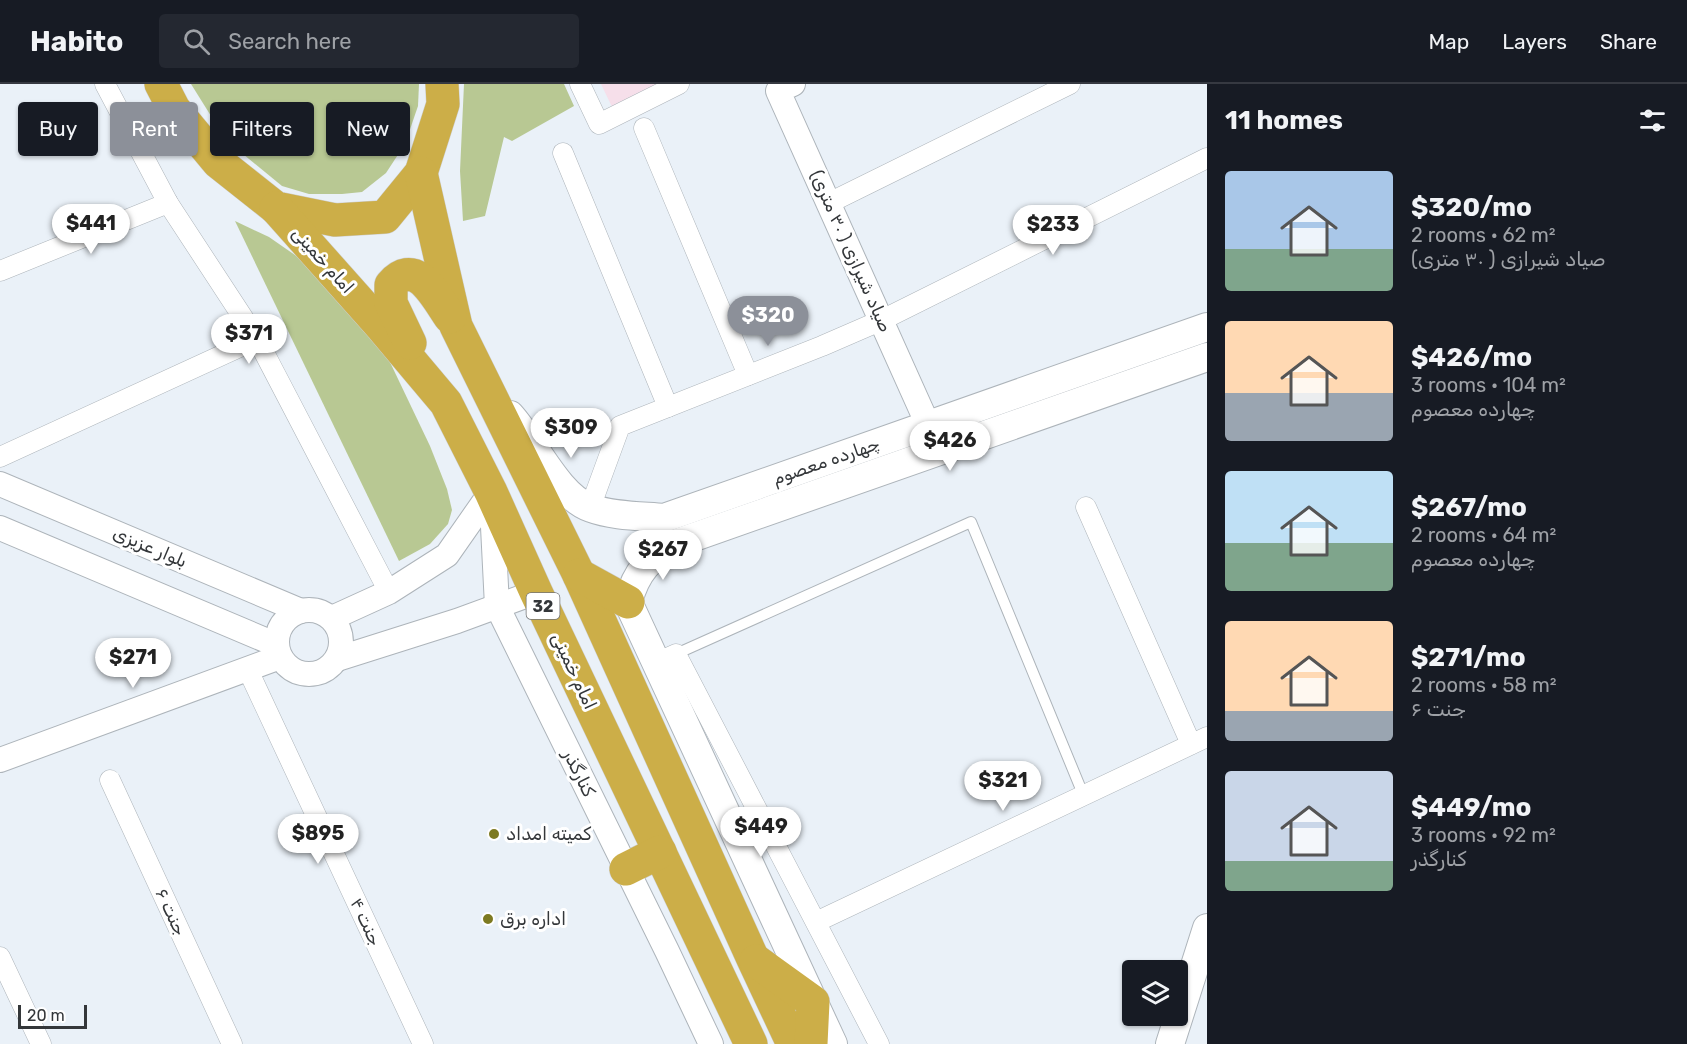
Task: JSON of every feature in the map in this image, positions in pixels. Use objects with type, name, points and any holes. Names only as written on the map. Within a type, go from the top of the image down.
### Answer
[{"type":"highway","name":"32","points":[[161,84],[174,109],[218,162],[276,208],[335,220],[385,217],[422,173],[442,104],[442,84]]},
{"type":"highway","name":"32","points":[[422,173],[456,326],[579,575],[793,1044]]},
{"type":"highway","name":"امام خمینی","points":[[276,208],[446,403],[491,492],[536,592],[751,1044]]},
{"type":"highway","points":[[446,403],[403,330],[391,303],[391,285],[403,274],[419,277],[456,326]]},
{"type":"highway","points":[[579,575],[628,602]]},
{"type":"highway","points":[[626,869],[660,852]]},
{"type":"highway","points":[[753,959],[813,1002],[811,1044]]},
{"type":"main road","name":"چهارده معصوم","points":[[488,390],[522,428],[567,494],[590,508],[664,518],[1207,327]]},
{"type":"main road","name":"چهارده معصوم","points":[[628,602],[633,583],[645,566],[658,553],[677,543],[1207,357]]},
{"type":"main road","points":[[664,518],[658,530],[660,536],[667,542],[677,543]]},
{"type":"main road","points":[[628,602],[666,659],[833,1044]]},
{"type":"main road","points":[[1170,1044],[1207,929]]},
{"type":"street","points":[[105,84],[168,203],[257,339],[389,592]]},
{"type":"street","points":[[580,84],[599,124],[679,84]]},
{"type":"street","points":[[829,203],[1070,84]]},
{"type":"street","name":"صیاد شیرازی ( ۳۰ متری)","points":[[782,86],[829,203],[928,425]]},
{"type":"street","points":[[644,128],[748,375]]},
{"type":"street","points":[[563,153],[668,407]]},
{"type":"street","points":[[590,508],[620,426],[882,320],[1207,158]]},
{"type":"street","points":[[0,272],[168,203]]},
{"type":"street","points":[[0,458],[257,339]]},
{"type":"street","name":"بلوار عزیزی","points":[[1,482],[301,610]]},
{"type":"street","points":[[332,618],[389,592],[447,555],[491,492]]},
{"type":"street","name":"کنارگذر","points":[[491,492],[497,606],[711,1044]]},
{"type":"street","points":[[816,922],[1199,740],[1086,507]]},
{"type":"street","points":[[0,528],[279,651],[292,669],[308,675],[325,671],[337,659],[342,645],[340,630],[332,618],[322,612],[312,609],[301,610],[288,618],[279,630],[279,651]]},
{"type":"street","points":[[337,659],[457,621],[536,592]]},
{"type":"street","points":[[0,760],[248,670],[279,651]]},
{"type":"street","points":[[666,659],[816,922],[879,1044]]},
{"type":"street","name":"جنت ۴","points":[[248,670],[423,1044]]},
{"type":"street","name":"جنت ۶","points":[[110,780],[232,1044]]},
{"type":"street","points":[[0,957],[41,1044]]},
{"type":"lane","points":[[666,659],[971,522],[1083,794]]},
{"type":"shaded area","points":[[601,84],[666,84],[612,107]]},
{"type":"green space","points":[[191,84],[419,84],[418,106],[410,129],[410,102],[326,102],[326,156],[397,156],[386,173],[362,192],[309,194],[282,186],[245,156],[314,156],[314,102],[210,102],[210,114]]},
{"type":"green space","points":[[464,84],[564,84],[574,106],[512,141],[504,137],[485,216],[463,221],[460,171]]},
{"type":"green space","points":[[235,221],[269,237],[305,262],[378,337],[430,446],[447,489],[452,510],[448,524],[430,544],[399,561]]},
{"type":"place","name":"کمیته امداد","points":[[494,834]]},
{"type":"place","name":"اداره برق","points":[[488,919]]}]
